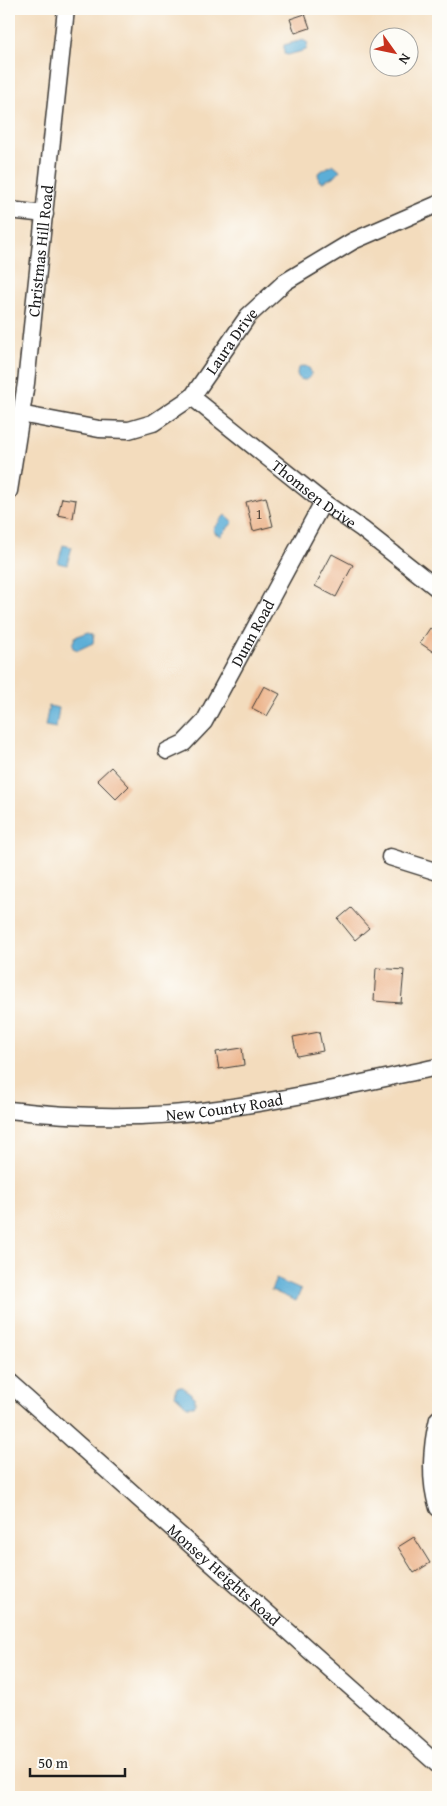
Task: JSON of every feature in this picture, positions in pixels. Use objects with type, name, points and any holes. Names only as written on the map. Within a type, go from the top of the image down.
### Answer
[{"type":"street","name":"Christmas Hill Road","points":[[9,491],[26,383],[66,9]]},
{"type":"street","name":"Laura Drive","points":[[20,414],[99,429],[129,430],[153,423],[192,397],[248,316],[286,282],[353,241],[438,204]]},
{"type":"street","points":[[9,210],[45,214]]},
{"type":"street","name":"Thomsen Drive","points":[[192,397],[323,502],[362,529],[438,589]]},
{"type":"street","name":"Dunn Road","points":[[167,751],[184,743],[204,722],[323,502]]},
{"type":"street","points":[[390,858],[438,872]]},
{"type":"street","name":"New County Road","points":[[9,1110],[102,1116],[160,1115],[217,1110],[438,1067]]},
{"type":"street","name":"Monsey Heights Road","points":[[9,1383],[438,1765]]},
{"type":"street","points":[[438,1419],[432,1446],[435,1499],[438,1508]]},
{"type":"water","points":[[303,40],[308,43],[306,50],[288,55],[284,54],[284,45]]},
{"type":"water","points":[[333,164],[340,170],[335,176],[323,182],[319,181],[318,173]]},
{"type":"water","points":[[301,366],[307,366],[311,373],[307,380],[301,380],[297,376],[297,370]]},
{"type":"water","points":[[225,515],[233,522],[221,536],[215,533],[213,529]]},
{"type":"water","points":[[63,545],[72,547],[67,565],[58,563]]},
{"type":"water","points":[[89,632],[94,634],[93,643],[78,650],[73,648],[72,645],[75,637]]},
{"type":"water","points":[[49,706],[59,708],[56,728],[45,726]]},
{"type":"water","points":[[276,1279],[301,1290],[296,1301],[271,1290]]},
{"type":"water","points":[[177,1387],[183,1387],[195,1397],[193,1406],[187,1406],[175,1395]]},
{"type":"building","points":[[305,14],[310,28],[295,33],[290,19]]},
{"type":"building","points":[[266,497],[273,526],[253,531],[246,502]]},
{"type":"building","points":[[62,498],[76,500],[73,518],[58,515]]},
{"type":"building","points":[[332,554],[353,565],[336,597],[315,586]]},
{"type":"building","points":[[430,628],[438,634],[438,655],[420,643]]},
{"type":"building","points":[[264,686],[280,694],[267,716],[252,708]]},
{"type":"building","points":[[111,767],[129,786],[116,799],[97,780]]},
{"type":"building","points":[[351,908],[369,928],[355,940],[338,919]]},
{"type":"building","points":[[376,968],[404,970],[401,1003],[374,1001]]},
{"type":"building","points":[[319,1032],[323,1051],[297,1056],[293,1037]]},
{"type":"building","points":[[242,1048],[244,1065],[219,1069],[216,1052]]},
{"type":"building","points":[[414,1537],[430,1563],[414,1573],[398,1547]]}]
